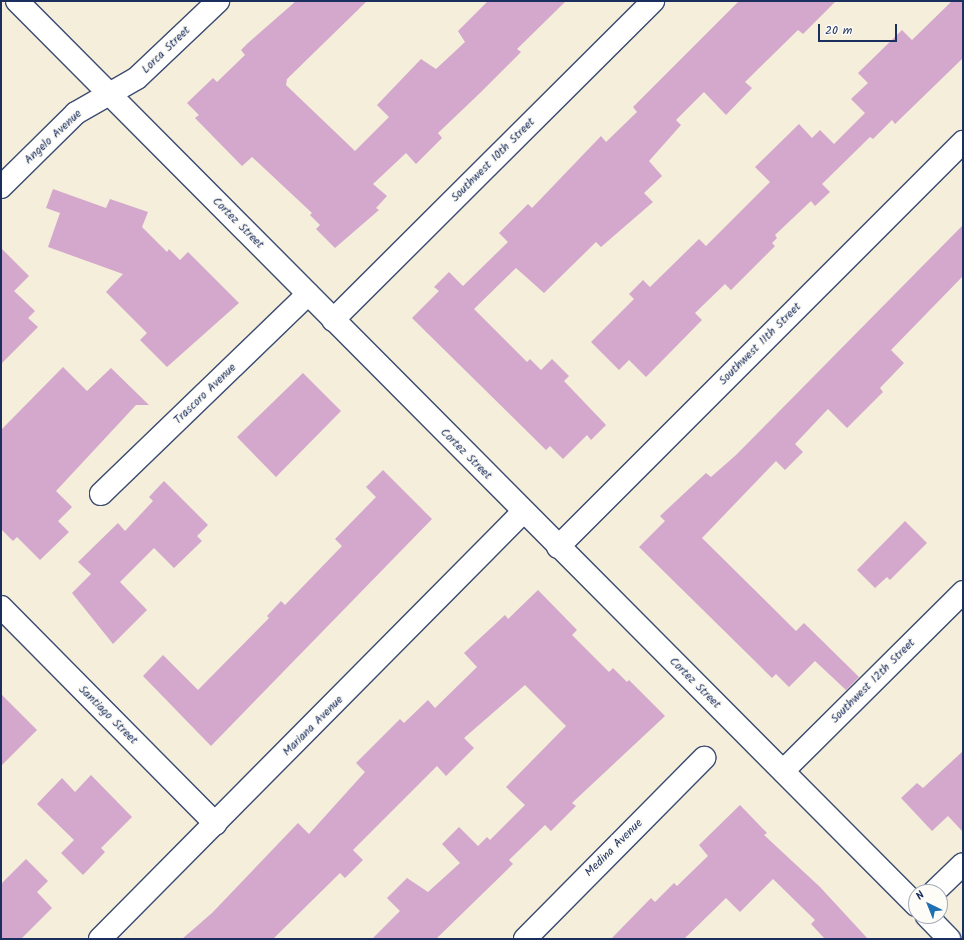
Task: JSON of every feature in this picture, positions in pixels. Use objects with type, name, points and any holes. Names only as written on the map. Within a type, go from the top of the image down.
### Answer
[{"type":"street","name":"Cortez Street","points":[[17,1],[558,547],[908,897]]},
{"type":"street","name":"Lorca Street","points":[[110,94],[136,78],[218,1]]},
{"type":"street","name":"Southwest 10th Street","points":[[333,320],[653,1]]},
{"type":"street","name":"Angelo Avenue","points":[[1,187],[76,113],[110,94]]},
{"type":"street","name":"Southwest 11th Street","points":[[558,547],[963,142]]},
{"type":"street","name":"Trascoro Avenue","points":[[101,494],[308,294]]},
{"type":"street","name":"Mariana Avenue","points":[[100,939],[216,824],[524,512]]},
{"type":"street","name":"Southwest 12th Street","points":[[783,771],[963,592]]},
{"type":"street","name":"Santiago Street","points":[[1,607],[216,824]]},
{"type":"street","name":"Medina Avenue","points":[[525,939],[704,758]]},
{"type":"street","points":[[942,884],[963,864]]},
{"type":"street","points":[[934,924],[948,939]]},
{"type":"building","points":[[296,1],[367,1],[287,79],[286,85],[355,151],[389,117],[377,105],[421,59],[436,69],[465,42],[458,31],[488,1],[566,1],[517,49],[521,52],[438,133],[442,138],[416,164],[406,153],[373,184],[387,196],[376,208],[379,210],[335,248],[316,229],[320,225],[310,215],[312,213],[252,157],[242,166],[195,118],[199,115],[187,103],[213,78],[217,82],[245,55],[241,50]]},
{"type":"building","points":[[739,1],[836,1],[803,34],[798,30],[745,82],[752,88],[726,115],[704,92],[676,120],[681,125],[649,161],[662,176],[644,193],[653,202],[601,247],[596,242],[544,293],[516,268],[474,309],[527,362],[530,359],[541,370],[552,359],[569,376],[564,381],[606,425],[591,440],[587,435],[563,459],[550,446],[546,450],[412,318],[439,291],[434,287],[449,272],[463,286],[508,242],[499,233],[528,204],[532,208],[601,136],[606,142],[637,112],[633,107]]},
{"type":"building","points":[[952,1],[963,1],[963,58],[895,124],[892,120],[873,139],[870,137],[822,184],[830,192],[815,206],[811,201],[775,235],[777,238],[772,243],[775,246],[731,290],[725,284],[695,313],[702,320],[646,377],[629,360],[619,370],[591,342],[634,299],[629,294],[643,280],[650,287],[699,239],[706,246],[770,182],[755,167],[799,124],[812,138],[820,130],[834,144],[865,113],[851,99],[868,83],[858,73],[902,30],[912,40]]},
{"type":"building","points":[[53,189],[106,208],[110,199],[148,212],[142,227],[167,252],[169,249],[180,260],[188,252],[239,303],[167,367],[140,340],[147,333],[106,292],[123,274],[48,247],[60,213],[46,208]]},
{"type":"building","points":[[963,225],[963,276],[891,350],[904,363],[880,388],[883,392],[847,428],[828,409],[795,444],[803,452],[785,470],[776,461],[702,538],[796,631],[804,623],[859,677],[846,690],[815,661],[789,687],[776,674],[772,678],[639,547],[665,521],[660,516],[706,473],[711,477],[736,455]]},
{"type":"building","points":[[1,248],[29,276],[14,291],[35,311],[28,318],[38,327],[1,364]]},
{"type":"building","points":[[63,367],[87,391],[111,368],[149,405],[136,405],[56,491],[72,507],[58,521],[69,532],[40,560],[17,537],[13,541],[1,529],[1,430]]},
{"type":"building","points":[[303,373],[341,411],[276,477],[237,437]]},
{"type":"building","points":[[383,470],[432,519],[211,746],[143,676],[163,655],[198,690],[269,618],[267,616],[281,601],[285,605],[342,546],[335,539],[376,497],[366,487]]},
{"type":"building","points":[[164,481],[208,525],[197,536],[202,541],[174,568],[154,548],[120,582],[147,610],[113,644],[72,593],[91,574],[78,562],[118,523],[125,531],[153,501],[149,497]]},
{"type":"building","points":[[905,521],[927,543],[890,580],[887,577],[875,588],[857,570]]},
{"type":"building","points":[[538,590],[577,630],[572,635],[609,672],[613,668],[627,682],[629,680],[665,716],[572,803],[576,806],[551,831],[545,825],[509,860],[513,864],[436,939],[372,939],[400,911],[387,898],[407,878],[428,892],[460,863],[442,844],[459,827],[478,846],[487,837],[490,840],[525,805],[506,787],[566,726],[525,685],[464,738],[474,748],[446,776],[437,766],[353,850],[363,860],[345,878],[340,873],[273,939],[182,939],[212,913],[298,823],[309,834],[365,772],[356,763],[400,719],[404,723],[428,700],[435,708],[477,667],[464,653],[505,615],[508,619]]},
{"type":"building","points":[[1,694],[37,730],[1,766]]},
{"type":"building","points":[[963,751],[963,832],[948,816],[932,831],[901,798],[917,783],[923,788]]},
{"type":"building","points":[[91,775],[132,817],[101,848],[105,852],[83,875],[61,853],[74,840],[37,804],[62,778],[75,792]]},
{"type":"building","points":[[740,805],[767,833],[764,835],[820,887],[868,939],[825,939],[811,924],[815,920],[773,879],[740,912],[726,898],[684,939],[611,939],[651,898],[655,902],[674,883],[677,886],[708,856],[699,845]]},
{"type":"building","points":[[26,859],[48,881],[37,892],[52,908],[21,939],[1,939],[1,884]]}]
